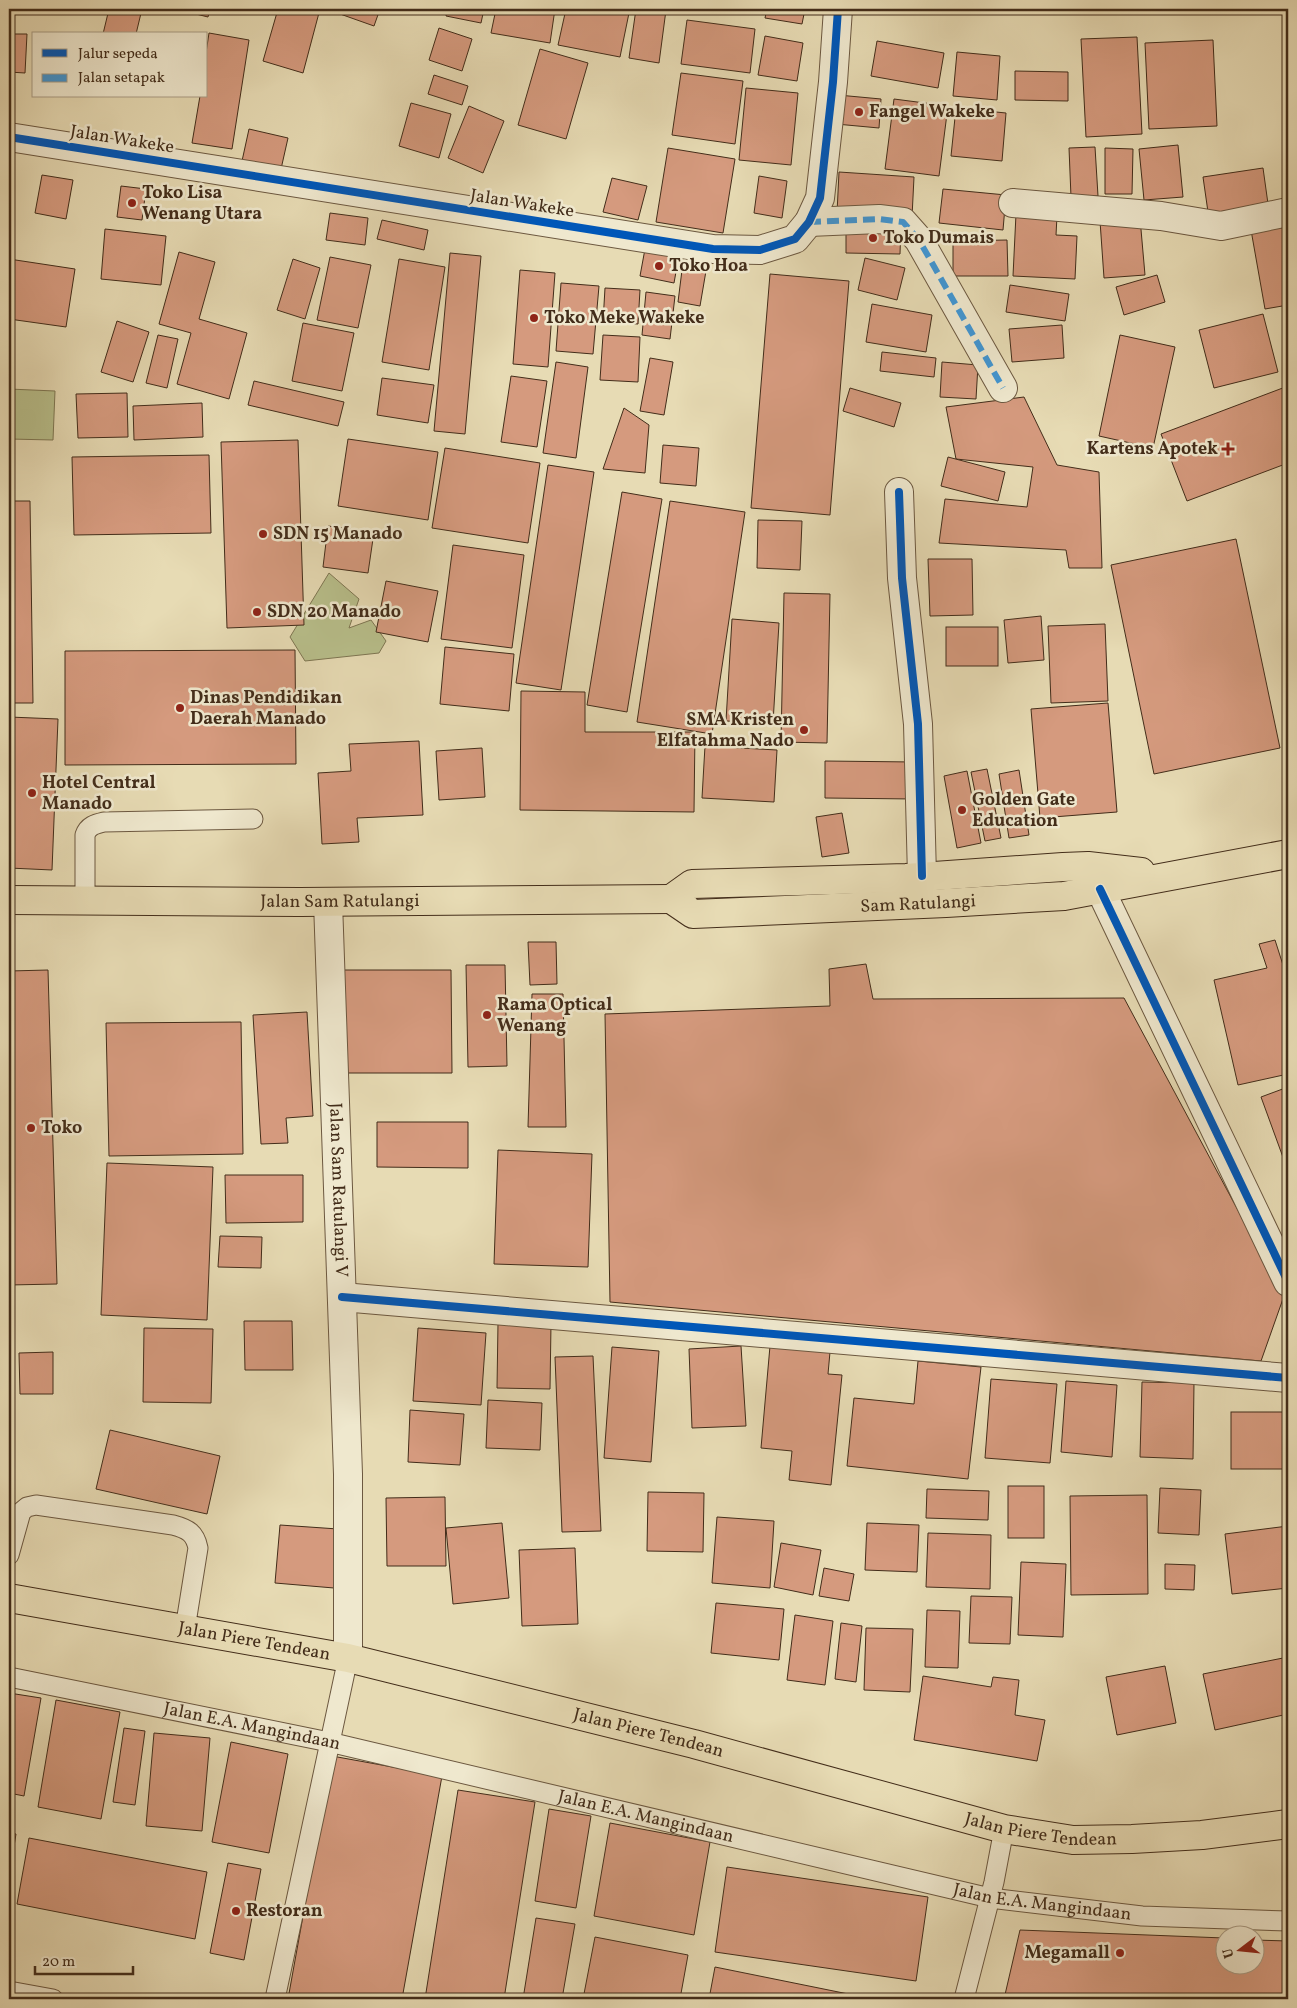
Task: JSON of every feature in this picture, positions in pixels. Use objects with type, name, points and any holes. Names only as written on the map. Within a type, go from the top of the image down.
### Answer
[{"type":"main road","points":[[671,900],[692,884],[922,876],[1080,866],[1169,875],[1288,854]]},
{"type":"main road","name":"Sam Ratulangi","points":[[671,900],[693,914],[995,900],[1064,896],[1169,875]]},
{"type":"main road","name":"Jalan Sam Ratulangi","points":[[9,900],[328,902],[671,900]]},
{"type":"main road","name":"Jalan Piere Tendean","points":[[9,1598],[348,1658],[694,1744],[1004,1829],[1074,1840],[1132,1839],[1202,1835],[1288,1824]]},
{"type":"street","name":"Jalan Wakeke","points":[[9,137],[713,249],[760,250],[795,239],[809,222],[820,198],[833,82],[838,9]]},
{"type":"street","points":[[1013,203],[1161,216],[1221,226],[1288,212]]},
{"type":"street","points":[[809,222],[879,219],[902,222],[919,240],[1003,388]]},
{"type":"street","points":[[899,492],[902,578],[918,724],[922,876]]},
{"type":"street","points":[[1100,889],[1288,1282]]},
{"type":"street","name":"Jalan Sam Ratulangi V","points":[[328,902],[348,1474],[348,1658]]},
{"type":"street","points":[[342,1297],[1288,1378]]},
{"type":"lane","points":[[85,901],[85,836],[93,825],[104,822],[252,818]]},
{"type":"lane","points":[[9,1555],[21,1512],[28,1507],[36,1505],[174,1525],[188,1529],[196,1539],[198,1548],[185,1629]]},
{"type":"lane","points":[[274,1999],[348,1658]]},
{"type":"lane","name":"Jalan E.A. Mangindaan","points":[[9,1677],[329,1742],[990,1898],[1142,1916],[1288,1921]]},
{"type":"lane","points":[[964,1999],[990,1898],[1004,1829]]},
{"type":"lane","points":[[9,1990],[53,1999]]},
{"type":"green space","points":[[9,389],[55,391],[53,440],[9,439]]},
{"type":"green space","points":[[329,573],[359,599],[349,628],[371,620],[386,641],[379,653],[305,661],[290,637]]},
{"type":"building","points":[[109,9],[142,9],[136,32],[103,32]]},
{"type":"building","points":[[176,9],[210,9],[208,17]]},
{"type":"building","points":[[278,9],[320,9],[303,73],[263,61]]},
{"type":"building","points":[[326,9],[380,9],[374,26]]},
{"type":"building","points":[[447,9],[484,9],[481,23],[446,16]]},
{"type":"building","points":[[496,9],[555,9],[550,43],[491,33]]},
{"type":"building","points":[[566,9],[608,9],[629,13],[620,57],[558,45]]},
{"type":"building","points":[[636,9],[666,10],[659,63],[629,58]]},
{"type":"building","points":[[666,9],[700,9],[700,13]]},
{"type":"building","points":[[767,9],[805,9],[802,24],[765,18]]},
{"type":"building","points":[[935,9],[1001,9],[1001,13]]},
{"type":"building","points":[[687,20],[755,29],[750,73],[681,64]]},
{"type":"building","points":[[439,28],[472,39],[462,71],[429,60]]},
{"type":"building","points":[[209,33],[249,40],[232,149],[192,143],[200,98],[208,98]]},
{"type":"building","points":[[9,34],[27,34],[25,73],[9,72]]},
{"type":"building","points":[[765,36],[803,43],[797,81],[758,75]]},
{"type":"building","points":[[1137,37],[1142,134],[1086,137],[1081,39]]},
{"type":"building","points":[[1213,40],[1217,126],[1149,129],[1145,43]]},
{"type":"building","points":[[877,41],[944,53],[938,88],[871,76]]},
{"type":"building","points":[[540,49],[588,63],[566,139],[518,125]]},
{"type":"building","points":[[957,52],[1000,56],[997,100],[953,96]]},
{"type":"building","points":[[1015,71],[1068,72],[1068,101],[1015,100]]},
{"type":"building","points":[[681,73],[743,81],[735,144],[672,135]]},
{"type":"building","points":[[434,75],[468,86],[462,105],[428,94]]},
{"type":"building","points":[[746,88],[798,93],[791,165],[739,160]]},
{"type":"building","name":"Fangel Wakeke","points":[[838,95],[881,99],[879,128],[836,124]]},
{"type":"building","points":[[894,99],[948,106],[939,176],[885,169]]},
{"type":"building","points":[[411,103],[451,114],[439,158],[399,146]]},
{"type":"building","points":[[469,106],[504,121],[483,173],[448,158]]},
{"type":"building","points":[[956,108],[1006,113],[1002,161],[951,156]]},
{"type":"building","points":[[249,129],[288,138],[281,169],[242,161]]},
{"type":"building","points":[[1178,145],[1183,197],[1144,200],[1139,149]]},
{"type":"building","points":[[1095,147],[1098,196],[1071,197],[1069,148]]},
{"type":"building","points":[[668,148],[735,159],[723,233],[656,222]]},
{"type":"building","points":[[1105,148],[1133,149],[1132,194],[1105,194]]},
{"type":"building","points":[[1263,168],[1269,211],[1209,219],[1203,177]]},
{"type":"building","points":[[839,172],[914,177],[912,217],[837,213]]},
{"type":"building","points":[[42,175],[73,180],[66,219],[35,213]]},
{"type":"building","points":[[759,176],[787,181],[782,218],[754,213]]},
{"type":"building","points":[[612,178],[647,186],[638,220],[603,212]]},
{"type":"building","name":"Toko Lisa Wenang Utara","points":[[121,186],[146,189],[142,220],[117,217]]},
{"type":"building","points":[[943,189],[1006,195],[1003,230],[939,223]]},
{"type":"building","points":[[330,213],[368,218],[365,245],[326,240]]},
{"type":"building","points":[[1016,214],[1057,216],[1056,235],[1077,236],[1075,279],[1013,276]]},
{"type":"building","points":[[1140,218],[1145,275],[1104,278],[1100,221]]},
{"type":"building","points":[[382,220],[428,230],[424,250],[377,239]]},
{"type":"building","name":"Toko Dumais","points":[[846,223],[901,224],[900,254],[846,253]]},
{"type":"building","points":[[1287,223],[1288,305],[1265,309],[1251,230]]},
{"type":"building","points":[[105,229],[166,236],[161,285],[101,279]]},
{"type":"building","points":[[1007,240],[1008,276],[953,276],[953,241]]},
{"type":"building","name":"Toko Hoa","points":[[645,249],[679,255],[674,283],[640,276]]},
{"type":"building","points":[[179,252],[215,262],[199,319],[247,333],[229,399],[177,384],[191,333],[159,324]]},
{"type":"building","points":[[450,253],[481,256],[465,434],[434,431]]},
{"type":"building","points":[[330,257],[371,265],[358,328],[317,320]]},
{"type":"building","points":[[865,258],[905,268],[897,300],[858,290]]},
{"type":"building","points":[[9,259],[75,269],[66,327],[9,319]]},
{"type":"building","points":[[293,259],[320,268],[305,319],[277,310]]},
{"type":"building","points":[[399,259],[445,267],[429,370],[382,362]]},
{"type":"building","points":[[683,262],[707,265],[700,306],[678,302]]},
{"type":"building","name":"Toko Meke Wakeke","points":[[520,270],[555,273],[548,367],[513,364]]},
{"type":"building","points":[[770,274],[849,281],[830,515],[751,508]]},
{"type":"building","points":[[1157,275],[1165,302],[1124,315],[1116,287]]},
{"type":"building","points":[[561,283],[599,286],[593,354],[556,351]]},
{"type":"building","points":[[1010,285],[1069,294],[1065,321],[1006,312]]},
{"type":"building","points":[[605,288],[640,290],[638,324],[603,322]]},
{"type":"building","points":[[646,292],[675,296],[670,339],[642,335]]},
{"type":"building","points":[[872,304],[932,315],[926,352],[866,342]]},
{"type":"building","points":[[1263,314],[1278,372],[1214,388],[1199,330]]},
{"type":"building","points":[[117,321],[149,332],[133,382],[101,372]]},
{"type":"building","points":[[303,323],[354,333],[342,391],[292,381]]},
{"type":"building","points":[[1062,325],[1064,358],[1012,362],[1009,329]]},
{"type":"building","points":[[158,335],[178,339],[167,388],[146,383]]},
{"type":"building","points":[[603,335],[640,337],[638,382],[600,380]]},
{"type":"building","points":[[1120,335],[1175,347],[1153,448],[1099,436]]},
{"type":"building","points":[[882,352],[936,358],[934,377],[880,371]]},
{"type":"building","points":[[650,358],[673,362],[664,415],[640,411]]},
{"type":"building","points":[[556,362],[588,367],[576,458],[543,453]]},
{"type":"building","points":[[942,362],[978,365],[976,399],[940,397]]},
{"type":"building","points":[[511,376],[547,381],[537,447],[501,442]]},
{"type":"building","points":[[382,378],[434,385],[428,423],[377,415]]},
{"type":"building","points":[[254,381],[344,402],[338,426],[248,405]]},
{"type":"building","name":"Kartens Apotek","points":[[1288,386],[1288,463],[1187,501],[1161,434]]},
{"type":"building","points":[[850,388],[901,403],[894,427],[843,411]]},
{"type":"building","points":[[127,393],[128,437],[78,438],[76,394]]},
{"type":"building","points":[[1024,397],[1057,465],[1099,472],[1102,568],[1069,568],[1066,550],[939,543],[945,499],[1027,507],[1033,467],[956,459],[946,407]]},
{"type":"building","points":[[202,403],[203,437],[134,440],[133,406]]},
{"type":"building","points":[[624,408],[649,425],[645,473],[603,469]]},
{"type":"building","points":[[348,439],[438,452],[428,520],[338,506]]},
{"type":"building","name":"SDN 15 Manado","points":[[298,440],[304,625],[227,628],[221,442]]},
{"type":"building","points":[[663,445],[699,448],[696,486],[660,483]]},
{"type":"building","points":[[445,448],[540,463],[528,543],[432,528]]},
{"type":"building","points":[[209,455],[211,533],[74,535],[72,457]]},
{"type":"building","points":[[948,457],[1005,472],[998,501],[941,486]]},
{"type":"building","points":[[548,465],[594,472],[561,690],[516,683]]},
{"type":"building","points":[[622,492],[662,499],[627,712],[587,705]]},
{"type":"building","points":[[9,501],[30,501],[33,703],[9,703]]},
{"type":"building","points":[[670,501],[745,512],[712,734],[637,722]]},
{"type":"building","points":[[758,520],[802,521],[800,570],[757,568]]},
{"type":"building","points":[[328,526],[374,532],[368,573],[323,567]]},
{"type":"building","points":[[1236,539],[1280,748],[1154,774],[1111,565]]},
{"type":"building","points":[[453,545],[524,555],[512,648],[441,639]]},
{"type":"building","points":[[928,559],[972,559],[973,615],[930,616]]},
{"type":"building","points":[[386,581],[438,591],[428,642],[376,632]]},
{"type":"building","points":[[784,593],[830,594],[827,743],[781,742]]},
{"type":"building","points":[[1041,616],[1044,660],[1008,663],[1004,620]]},
{"type":"building","points":[[732,619],[779,623],[773,723],[726,721]]},
{"type":"building","points":[[1105,624],[1108,701],[1051,703],[1048,626]]},
{"type":"building","points":[[946,627],[998,627],[998,666],[946,666]]},
{"type":"building","points":[[445,647],[514,654],[509,711],[440,704]]},
{"type":"building","name":"Dinas Pendidikan Daerah Manado","points":[[295,650],[296,764],[65,765],[65,651]]},
{"type":"building","points":[[521,691],[585,692],[585,732],[695,732],[694,812],[520,810]]},
{"type":"building","points":[[1108,703],[1117,812],[1040,818],[1031,709]]},
{"type":"building","name":"Hotel Central Manado","points":[[9,717],[58,719],[52,870],[9,868]]},
{"type":"building","points":[[419,741],[423,815],[357,818],[359,842],[322,844],[318,773],[351,771],[349,744]]},
{"type":"building","points":[[705,746],[777,750],[774,802],[702,798]]},
{"type":"building","points":[[482,748],[485,797],[439,800],[436,751]]},
{"type":"building","points":[[825,761],[914,762],[914,799],[825,798]]},
{"type":"building","points":[[987,769],[1001,838],[985,841],[971,772]]},
{"type":"building","points":[[1019,770],[1029,835],[1009,838],[999,774]]},
{"type":"building","name":"Golden Gate Education","points":[[967,771],[981,843],[957,848],[944,776]]},
{"type":"building","points":[[842,813],[849,853],[822,857],[816,817]]},
{"type":"building","points":[[1275,940],[1283,965],[1288,963],[1288,1074],[1238,1085],[1214,980],[1267,968],[1259,944]]},
{"type":"building","points":[[528,942],[556,942],[557,984],[530,985]]},
{"type":"building","points":[[866,964],[873,999],[1124,998],[1284,1296],[1261,1361],[610,1302],[605,1014],[830,1006],[829,969]]},
{"type":"building","name":"Rama Optical Wenang","points":[[466,965],[505,965],[507,1066],[468,1067]]},
{"type":"building","name":"Toko","points":[[48,970],[57,1284],[9,1285],[9,971]]},
{"type":"building","points":[[344,970],[451,970],[452,1073],[345,1073]]},
{"type":"building","points":[[532,994],[563,994],[566,1127],[528,1127]]},
{"type":"building","points":[[307,1012],[313,1116],[286,1118],[288,1143],[261,1144],[253,1015]]},
{"type":"building","points":[[241,1022],[243,1154],[109,1156],[106,1023]]},
{"type":"building","points":[[1288,1087],[1288,1171],[1261,1097]]},
{"type":"building","points":[[377,1122],[468,1122],[468,1168],[377,1167]]},
{"type":"building","points":[[498,1150],[592,1154],[588,1267],[494,1264]]},
{"type":"building","points":[[107,1163],[213,1167],[207,1320],[101,1315]]},
{"type":"building","points":[[225,1175],[303,1175],[303,1222],[226,1223]]},
{"type":"building","points":[[220,1236],[262,1237],[261,1268],[218,1267]]},
{"type":"building","points":[[244,1321],[292,1321],[293,1370],[245,1370]]},
{"type":"building","points":[[498,1323],[551,1324],[550,1389],[497,1388]]},
{"type":"building","points":[[144,1328],[213,1329],[211,1403],[143,1402]]},
{"type":"building","points":[[418,1328],[486,1333],[481,1405],[413,1401]]},
{"type":"building","points":[[741,1346],[746,1426],[692,1428],[689,1349]]},
{"type":"building","points":[[770,1346],[830,1352],[828,1374],[842,1375],[831,1485],[789,1480],[792,1451],[761,1448]]},
{"type":"building","points":[[612,1347],[659,1351],[651,1462],[604,1458]]},
{"type":"building","points":[[53,1352],[53,1394],[20,1394],[19,1353]]},
{"type":"building","points":[[593,1356],[601,1531],[562,1532],[555,1357]]},
{"type":"building","points":[[918,1361],[981,1367],[968,1479],[847,1466],[854,1398],[914,1404]]},
{"type":"building","points":[[991,1379],[1057,1384],[1050,1463],[985,1458]]},
{"type":"building","points":[[1066,1381],[1117,1385],[1112,1457],[1061,1452]]},
{"type":"building","points":[[1142,1382],[1194,1383],[1193,1459],[1140,1457]]},
{"type":"building","points":[[488,1400],[542,1403],[540,1450],[486,1448]]},
{"type":"building","points":[[410,1410],[464,1414],[460,1465],[408,1462]]},
{"type":"building","points":[[1231,1412],[1288,1412],[1288,1469],[1231,1469]]},
{"type":"building","points":[[110,1430],[220,1456],[207,1514],[96,1489]]},
{"type":"building","points":[[1008,1486],[1044,1486],[1044,1538],[1008,1538]]},
{"type":"building","points":[[1160,1488],[1201,1490],[1199,1535],[1158,1533]]},
{"type":"building","points":[[927,1489],[989,1491],[988,1520],[926,1518]]},
{"type":"building","points":[[648,1492],[704,1493],[703,1552],[647,1551]]},
{"type":"building","points":[[1147,1495],[1148,1594],[1071,1595],[1070,1496]]},
{"type":"building","points":[[445,1497],[446,1566],[387,1566],[386,1498]]},
{"type":"building","points":[[717,1517],[774,1521],[770,1588],[712,1583]]},
{"type":"building","points":[[502,1523],[509,1598],[453,1604],[446,1528]]},
{"type":"building","points":[[867,1523],[919,1525],[917,1572],[865,1570]]},
{"type":"building","points":[[280,1525],[338,1529],[334,1588],[275,1583]]},
{"type":"building","points":[[1288,1526],[1288,1588],[1232,1594],[1225,1534]]},
{"type":"building","points":[[928,1533],[991,1535],[990,1589],[926,1587]]},
{"type":"building","points":[[781,1543],[821,1550],[813,1595],[774,1587]]},
{"type":"building","points":[[575,1548],[578,1624],[522,1626],[519,1550]]},
{"type":"building","points":[[1021,1562],[1066,1564],[1063,1637],[1018,1635]]},
{"type":"building","points":[[1165,1564],[1195,1565],[1194,1590],[1165,1589]]},
{"type":"building","points":[[824,1568],[854,1574],[849,1601],[819,1596]]},
{"type":"building","points":[[971,1596],[1012,1597],[1010,1644],[969,1643]]},
{"type":"building","points":[[716,1603],[784,1609],[779,1660],[711,1653]]},
{"type":"building","points":[[927,1610],[960,1611],[958,1668],[925,1667]]},
{"type":"building","points":[[795,1615],[833,1621],[825,1685],[787,1680]]},
{"type":"building","points":[[841,1623],[862,1626],[856,1682],[835,1679]]},
{"type":"building","points":[[866,1628],[913,1629],[910,1692],[864,1690]]},
{"type":"building","points":[[1283,1658],[1288,1682],[1288,1714],[1215,1730],[1203,1674]]},
{"type":"building","points":[[1165,1666],[1176,1723],[1117,1735],[1106,1677]]},
{"type":"building","points":[[923,1676],[991,1687],[993,1677],[1019,1680],[1015,1715],[1045,1720],[1037,1761],[914,1740]]},
{"type":"building","points":[[9,1693],[41,1698],[24,1796],[9,1793]]},
{"type":"building","points":[[56,1700],[120,1712],[101,1819],[38,1807]]},
{"type":"building","points":[[124,1728],[145,1731],[135,1805],[113,1802]]},
{"type":"building","points":[[154,1733],[210,1738],[202,1831],[146,1826]]},
{"type":"building","points":[[231,1742],[288,1754],[269,1853],[212,1842]]},
{"type":"building","points":[[332,1756],[442,1776],[402,1999],[288,1999]]},
{"type":"building","points":[[458,1790],[535,1802],[504,1999],[425,1999]]},
{"type":"building","points":[[549,1809],[591,1816],[576,1908],[535,1901]]},
{"type":"building","points":[[610,1823],[710,1842],[694,1935],[594,1916]]},
{"type":"building","points":[[9,1833],[16,1834],[9,1877]]},
{"type":"building","points":[[29,1838],[207,1872],[195,1939],[17,1904]]},
{"type":"building","name":"Restoran","points":[[228,1863],[261,1869],[244,1960],[210,1953]]},
{"type":"building","points":[[727,1867],[928,1897],[916,1981],[715,1952]]},
{"type":"building","points":[[536,1918],[575,1924],[562,1999],[523,1999]]},
{"type":"building","name":"Megamall","points":[[1020,1930],[1214,1938],[1214,1976],[1264,1976],[1264,1940],[1288,1941],[1288,1999],[1004,1999]]},
{"type":"building","points":[[595,1937],[688,1955],[680,1999],[583,1999]]},
{"type":"building","points":[[715,1967],[873,1999],[709,1999]]},
{"type":"marked path","points":[[809,222],[879,219],[903,222],[919,240],[1003,388]]},
{"type":"cycle path","points":[[9,137],[713,249],[760,250],[795,239],[809,222],[820,198],[833,82],[838,9]]},
{"type":"cycle path","points":[[899,492],[902,578],[918,724],[922,876]]},
{"type":"cycle path","points":[[1100,889],[1288,1282]]},
{"type":"cycle path","points":[[342,1297],[1288,1378]]},
{"type":"place","name":"Fangel Wakeke","points":[[859,112]]},
{"type":"place","name":"Toko Lisa Wenang Utara","points":[[132,203]]},
{"type":"place","name":"Toko Dumais","points":[[873,238]]},
{"type":"place","name":"Toko Hoa","points":[[659,266]]},
{"type":"place","name":"Toko Meke Wakeke","points":[[534,318]]},
{"type":"place","name":"Kartens Apotek","points":[[1228,449]]},
{"type":"place","name":"SDN 15 Manado","points":[[263,534]]},
{"type":"place","name":"SDN 20 Manado","points":[[257,612]]},
{"type":"place","name":"Dinas Pendidikan Daerah Manado","points":[[180,708]]},
{"type":"place","name":"SMA Kristen Elfatahma Nado","points":[[804,730]]},
{"type":"place","name":"Hotel Central Manado","points":[[32,793]]},
{"type":"place","name":"Golden Gate Education","points":[[962,810]]},
{"type":"place","name":"Rama Optical Wenang","points":[[487,1015]]},
{"type":"place","name":"Toko","points":[[31,1128]]},
{"type":"place","name":"Restoran","points":[[236,1911]]},
{"type":"place","name":"Megamall","points":[[1120,1953]]}]
